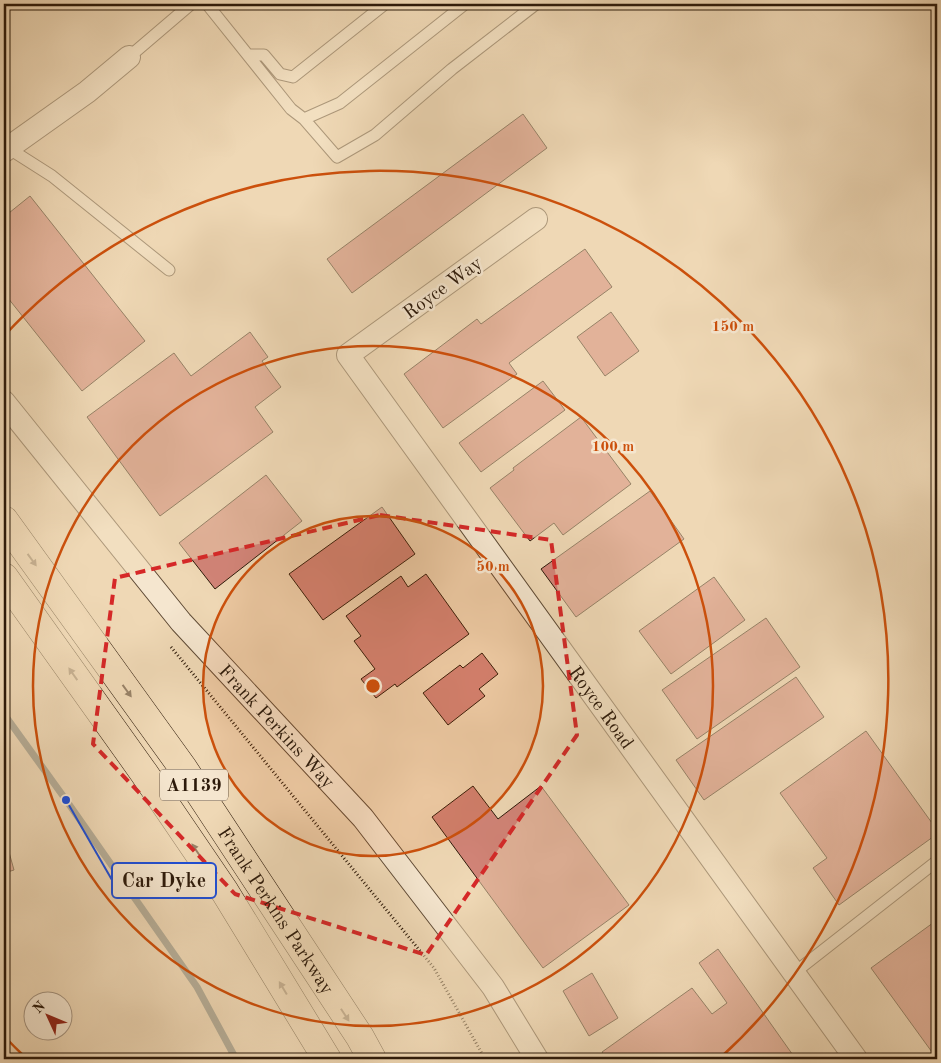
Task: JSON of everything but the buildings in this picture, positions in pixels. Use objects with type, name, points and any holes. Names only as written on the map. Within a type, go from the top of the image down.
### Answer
[{"type":"highway","name":"Frank Perkins Parkway","points":[[4,520],[183,768],[360,1037],[372,1059]]},
{"type":"highway","name":"Frank Perkins Parkway","points":[[4,576],[225,892],[327,1059]]},
{"type":"street","points":[[5,147],[87,92],[129,57]]},
{"type":"street","name":"Royce Way","points":[[348,355],[536,219]]},
{"type":"street","name":"Royce Road","points":[[348,355],[856,1059]]},
{"type":"street","name":"Frank Perkins Way","points":[[4,402],[181,622],[363,818],[493,987],[537,1059]]},
{"type":"lane","points":[[129,57],[190,4]]},
{"type":"lane","points":[[207,4],[291,109],[304,119],[337,157],[375,135],[452,69],[536,4]]},
{"type":"lane","points":[[248,55],[264,55],[280,74],[293,77],[385,4]]},
{"type":"lane","points":[[304,119],[340,103],[465,4]]},
{"type":"lane","points":[[5,147],[52,176],[168,270]]},
{"type":"lane","points":[[794,973],[937,862]]},
{"type":"path","points":[[165,640],[434,968],[485,1059]]},
{"type":"highlighted area","points":[[380,515],[551,540],[577,735],[426,955],[235,894],[93,744],[115,578]]},
{"type":"waterway","points":[[4,714],[197,987],[236,1059]]},
{"type":"place","name":"Car Dyke","points":[[66,800]]}]
